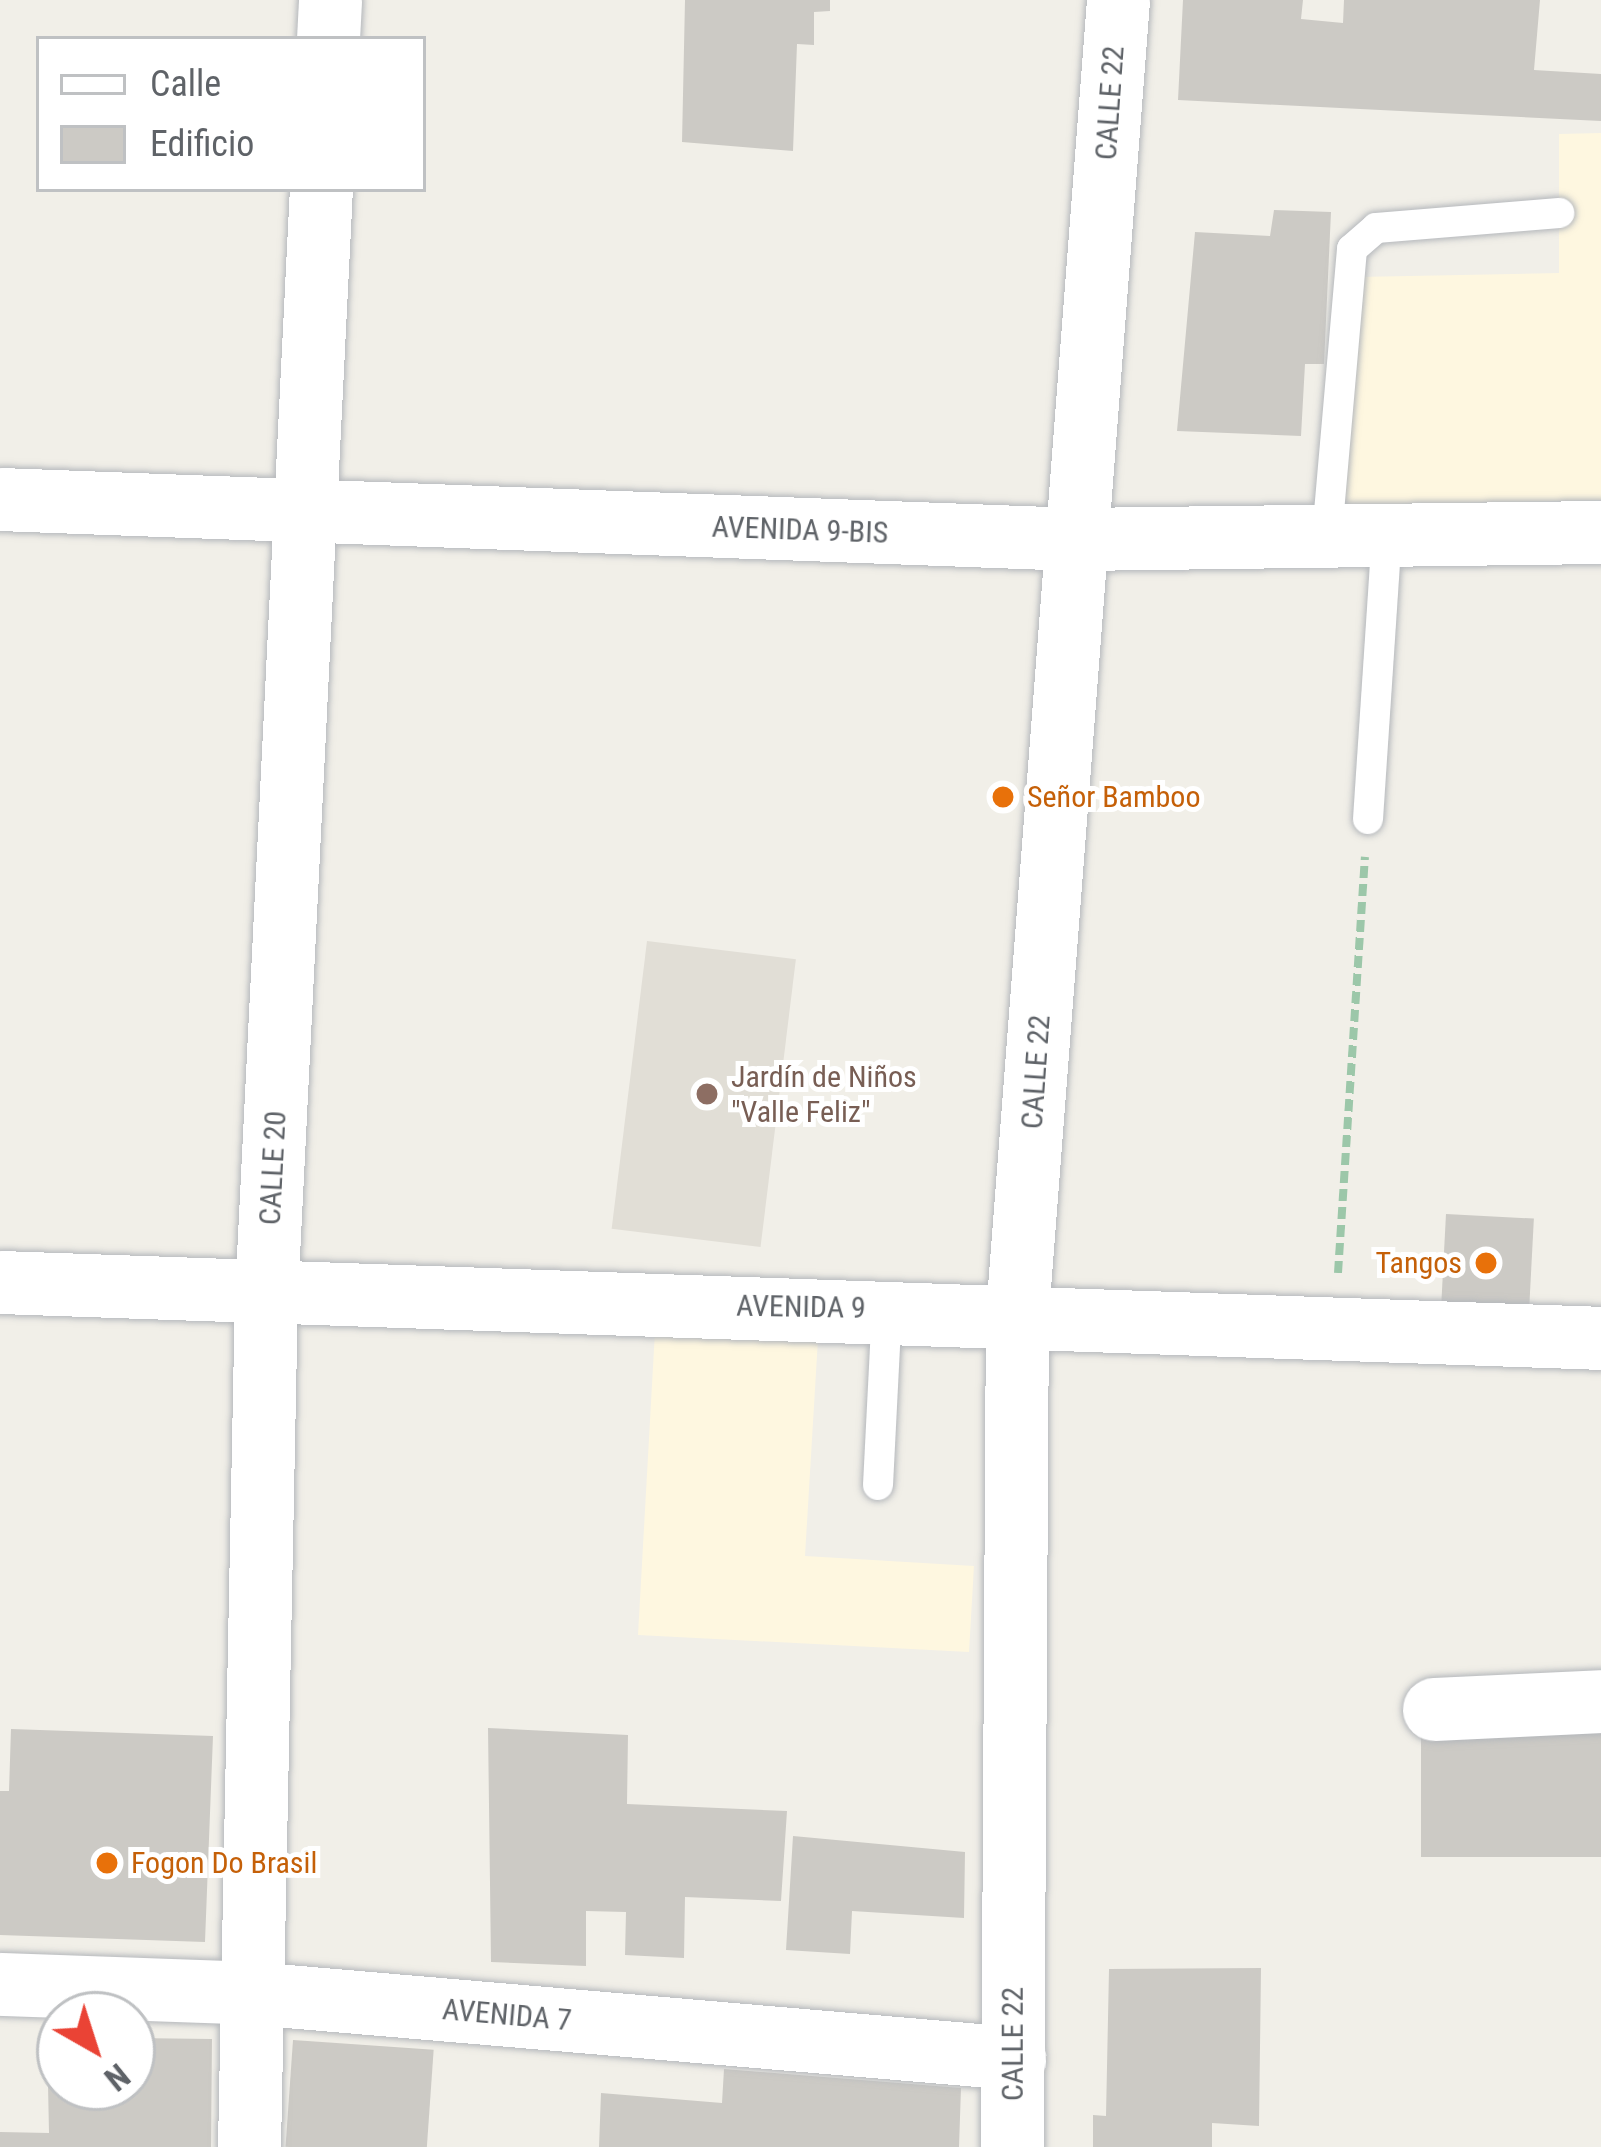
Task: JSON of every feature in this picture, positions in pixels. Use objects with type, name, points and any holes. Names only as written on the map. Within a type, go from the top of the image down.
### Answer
[{"type":"street","points":[[328,36],[330,0]]},
{"type":"street","name":"CALLE 22","points":[[1012,2147],[1017,1313],[1118,0]]},
{"type":"street","name":"CALLE 20","points":[[249,2147],[266,1296],[321,192]]},
{"type":"street","name":"AVENIDA 9-BIS","points":[[0,499],[306,514],[1078,539],[1601,532]]},
{"type":"street","name":"AVENIDA 9","points":[[0,1282],[266,1296],[1017,1313],[1601,1338]]},
{"type":"street","points":[[1434,1709],[1601,1701]]},
{"type":"street","name":"AVENIDA 7","points":[[0,1984],[252,1993],[1014,2058]]},
{"type":"lane","points":[[1368,819],[1352,249],[1376,228],[1558,213]]},
{"type":"lane","points":[[878,1485],[887,1309]]},
{"type":"path","points":[[1335,1324],[1368,819]]},
{"type":"shaded area","points":[[1601,133],[1601,500],[1338,505],[1357,277],[1559,273],[1559,134]]},
{"type":"shaded area","name":"Jardín de Niños \"Valle Feliz\"","points":[[647,941],[796,959],[761,1247],[612,1229]]},
{"type":"shaded area","points":[[655,1331],[818,1339],[805,1556],[974,1566],[969,1652],[638,1635]]},
{"type":"building","points":[[685,0],[830,0],[830,11],[814,12],[814,45],[797,44],[793,151],[682,142]]},
{"type":"building","points":[[1183,0],[1303,0],[1301,19],[1343,23],[1344,0],[1540,0],[1534,70],[1601,74],[1601,121],[1178,100]]},
{"type":"building","points":[[1274,210],[1331,212],[1324,364],[1305,364],[1301,436],[1177,431],[1195,232],[1270,236]]},
{"type":"building","name":"Tangos","points":[[1446,1214],[1534,1219],[1529,1312],[1441,1308]]},
{"type":"building","points":[[1421,1716],[1601,1716],[1601,1857],[1421,1857]]},
{"type":"building","points":[[488,1728],[628,1735],[627,1804],[787,1811],[781,1901],[685,1897],[684,1958],[625,1955],[626,1912],[586,1911],[586,1966],[491,1962]]},
{"type":"building","name":"Fogon Do Brasil","points":[[11,1729],[213,1736],[205,1942],[0,1935],[0,1791],[9,1791]]},
{"type":"building","points":[[793,1836],[965,1852],[964,1918],[852,1911],[850,1954],[786,1950]]},
{"type":"building","points":[[1261,1968],[1259,2126],[1212,2123],[1212,2147],[1093,2147],[1093,2115],[1106,2116],[1109,1969]]},
{"type":"building","points":[[156,2038],[212,2039],[211,2147],[0,2147],[0,2132],[49,2133],[49,2111],[156,2111]]},
{"type":"building","points":[[293,2040],[434,2050],[427,2147],[286,2147]]},
{"type":"building","points":[[724,2069],[961,2088],[959,2147],[599,2147],[601,2093],[722,2103]]},
{"type":"place","name":"Señor Bamboo","points":[[1003,797]]},
{"type":"place","name":"Jardín de Niños \"Valle Feliz\"","points":[[707,1094]]},
{"type":"place","name":"Tangos","points":[[1486,1263]]},
{"type":"place","name":"Fogon Do Brasil","points":[[107,1863]]}]
